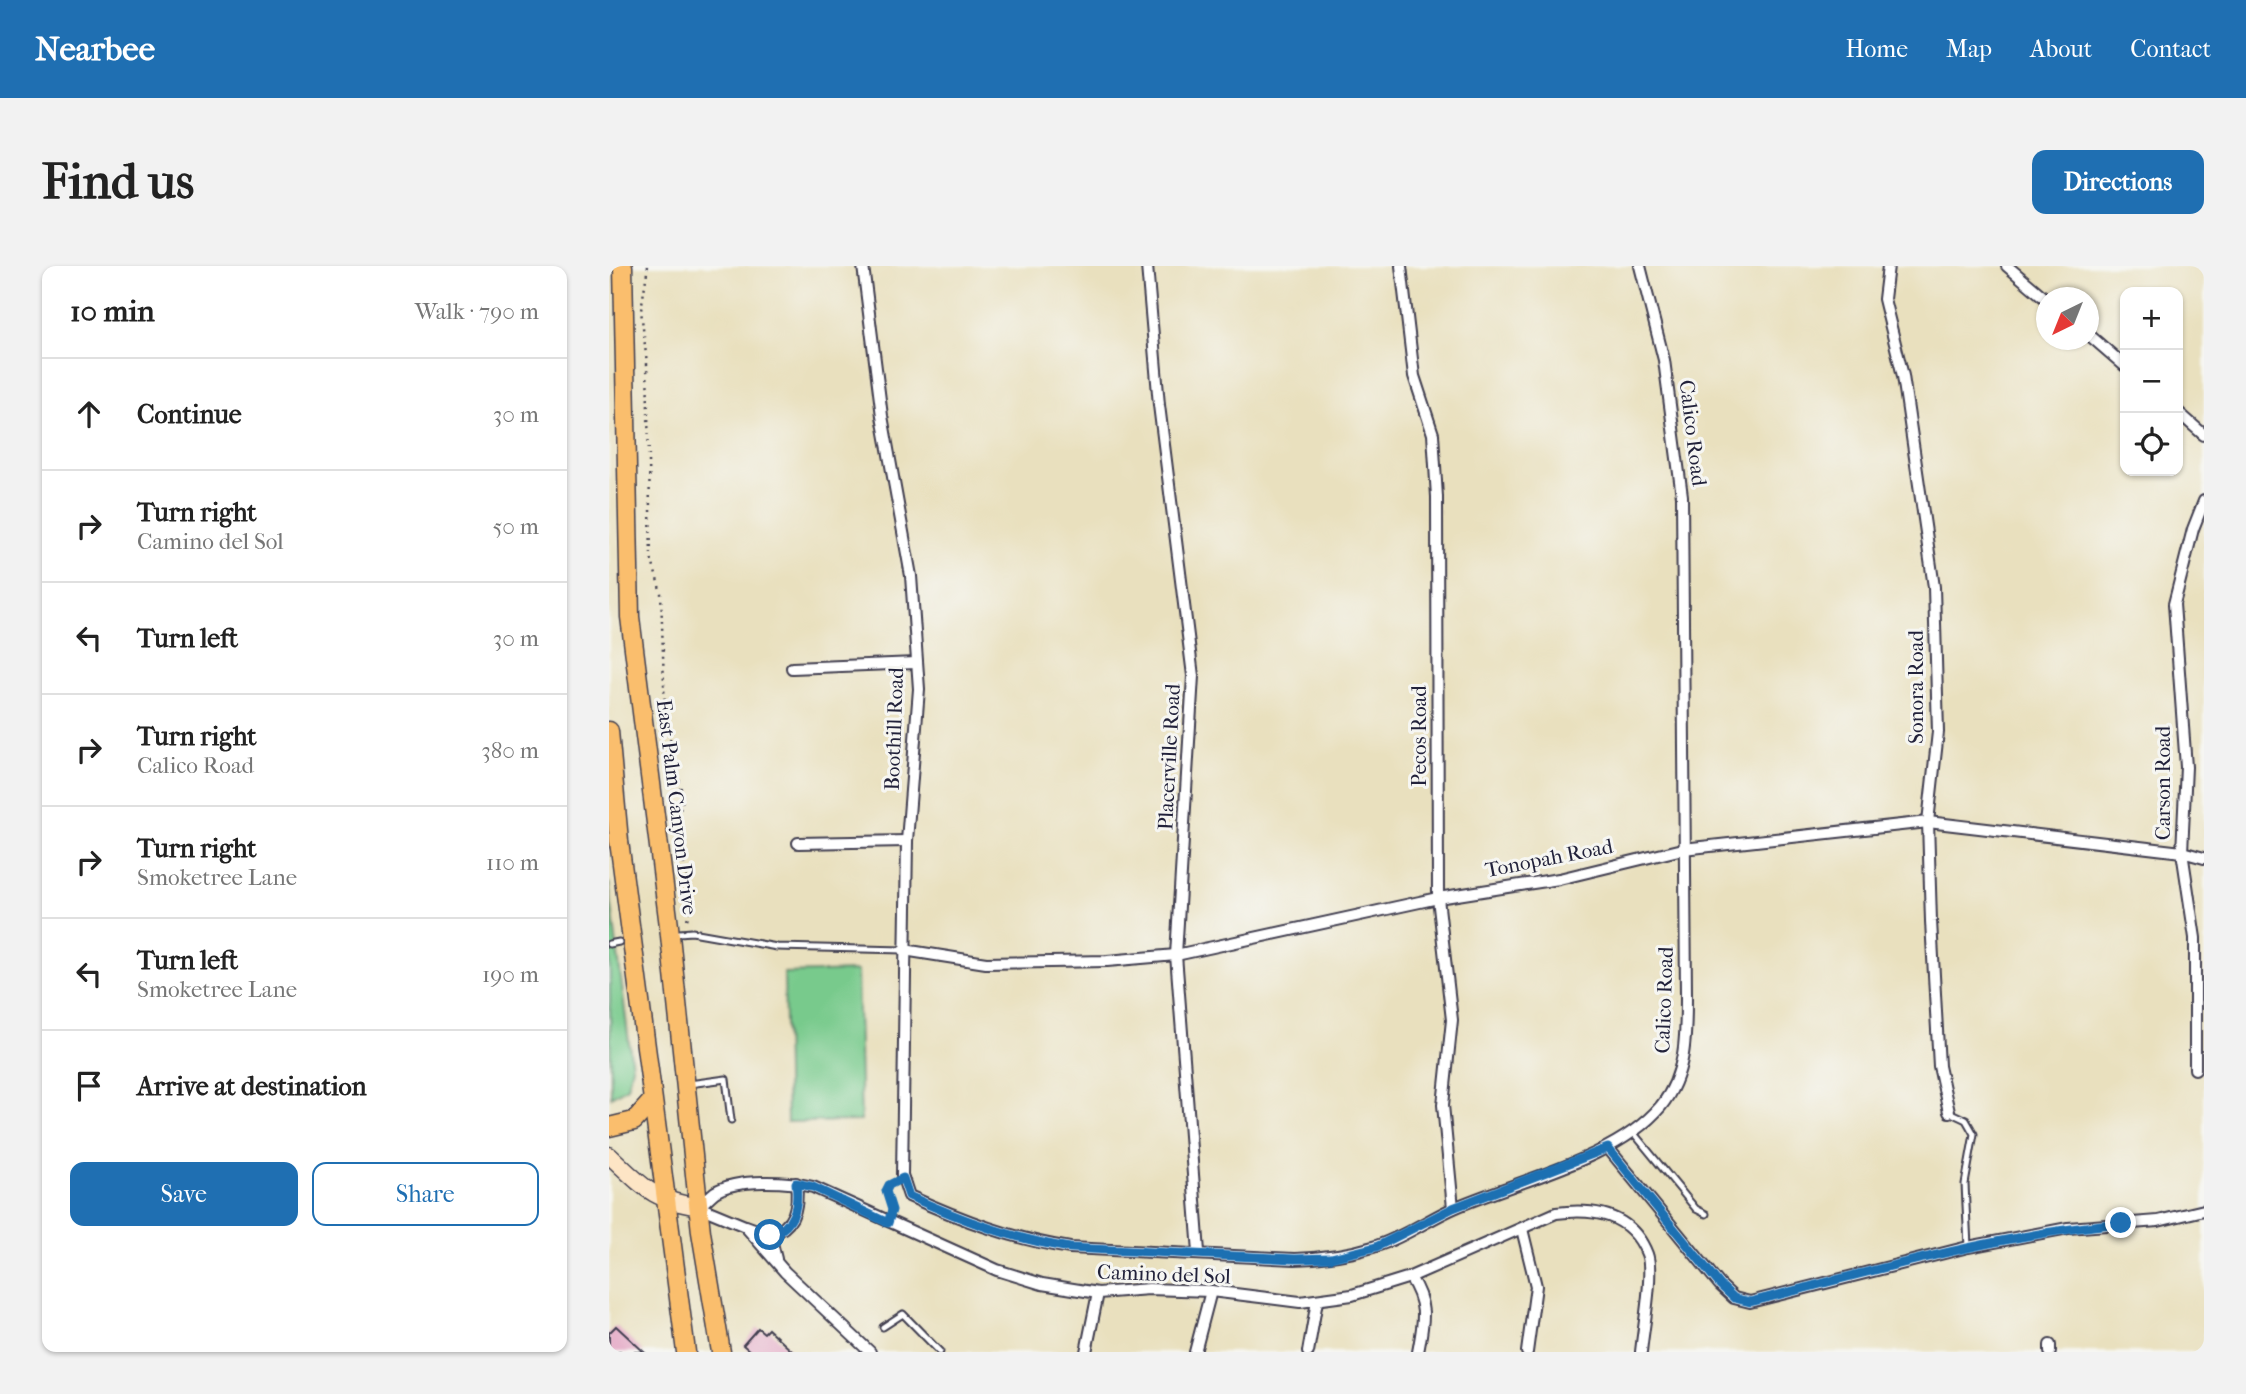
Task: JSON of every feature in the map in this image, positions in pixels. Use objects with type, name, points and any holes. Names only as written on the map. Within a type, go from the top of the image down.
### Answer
[{"type":"main road","name":"East Palm Canyon Drive","points":[[623,266],[631,617],[699,1207],[721,1352]]},
{"type":"main road","points":[[609,731],[619,841],[686,1352]]},
{"type":"main road","points":[[609,1127],[633,1121],[652,1101]]},
{"type":"main road","points":[[609,1156],[647,1191],[665,1201],[699,1207]]},
{"type":"street","name":"Boothill Road","points":[[863,266],[882,416],[911,576],[919,689],[907,841],[904,950],[903,1178],[909,1196]]},
{"type":"street","name":"Placerville Road","points":[[1147,266],[1159,405],[1193,677],[1176,955],[1199,1252]]},
{"type":"street","name":"Pecos Road","points":[[1401,266],[1414,376],[1433,434],[1436,484],[1439,627],[1438,898],[1453,1020],[1443,1105],[1453,1208]]},
{"type":"street","name":"Calico Road","points":[[909,1196],[965,1222],[1034,1242],[1070,1248],[1199,1252],[1295,1259],[1331,1258],[1376,1247],[1453,1208],[1608,1148],[1662,1105],[1676,1080],[1685,1049],[1682,496],[1664,360],[1640,266]]},
{"type":"street","name":"Sonora Road","points":[[1888,266],[1884,299],[1903,376],[1934,587],[1938,732],[1928,821],[1939,1066],[1949,1112]]},
{"type":"street","points":[[2007,266],[2036,291]]},
{"type":"street","points":[[2099,344],[2120,362]]},
{"type":"street","points":[[2179,413],[2204,435]]},
{"type":"street","name":"Carson Road","points":[[2195,1069],[2195,939],[2182,852],[2186,767],[2174,604],[2193,529],[2204,501]]},
{"type":"street","points":[[792,668],[916,663]]},
{"type":"street","name":"Tonopah Road","points":[[904,950],[986,963],[1107,961],[1176,955],[1438,898],[1559,879],[1683,849],[1928,821],[2182,852],[2204,858]]},
{"type":"street","points":[[798,843],[907,841]]},
{"type":"street","points":[[1608,1148],[1734,1298],[1750,1302],[1968,1247],[2068,1228],[2158,1221],[2204,1210]]},
{"type":"street","name":"Camino del Sol","points":[[699,1207],[717,1191],[765,1181],[796,1183],[813,1187],[997,1270],[1042,1284],[1098,1293],[1149,1289],[1211,1291],[1300,1302],[1352,1295],[1410,1277],[1556,1213],[1580,1210],[1607,1213],[1629,1227],[1647,1255],[1647,1301],[1641,1352]]},
{"type":"street","points":[[769,1242],[793,1218],[798,1200],[796,1183]]},
{"type":"street","points":[[699,1207],[745,1226],[769,1242],[776,1261],[870,1352]]},
{"type":"street","points":[[1522,1229],[1536,1286],[1527,1352]]},
{"type":"street","points":[[1410,1277],[1422,1295],[1425,1319],[1418,1352]]},
{"type":"street","points":[[1195,1352],[1211,1291]]},
{"type":"street","points":[[1086,1352],[1098,1293]]},
{"type":"street","points":[[1308,1352],[1317,1301]]},
{"type":"lane","points":[[683,933],[692,932],[777,947],[904,950]]},
{"type":"lane","points":[[609,944],[619,942]]},
{"type":"lane","points":[[686,1085],[726,1079],[731,1120]]},
{"type":"lane","points":[[1949,1112],[1966,1120],[1974,1134],[1965,1184],[1968,1247]]},
{"type":"lane","points":[[1632,1131],[1696,1209],[1706,1214]]},
{"type":"lane","points":[[883,1327],[903,1314],[940,1352]]},
{"type":"path","points":[[648,266],[641,310],[647,364],[651,557],[661,593],[665,715],[683,798],[678,819],[680,845],[692,902],[683,933]]},
{"type":"path","points":[[888,1223],[892,1210],[886,1191],[889,1185],[903,1178]]},
{"type":"green space","points":[[609,882],[632,1067],[627,1087],[611,1097]]},
{"type":"green space","points":[[857,971],[861,1121],[787,1122],[784,973]]},
{"type":"building","points":[[616,1326],[644,1352],[609,1352],[609,1333]]},
{"type":"building","points":[[758,1328],[764,1333],[768,1329],[793,1352],[751,1352],[743,1345]]},
{"type":"route","points":[[770,1235],[782,1231],[793,1218],[798,1200],[796,1183],[813,1187],[888,1223],[892,1210],[886,1191],[889,1185],[903,1178],[909,1196],[965,1222],[1034,1242],[1070,1248],[1199,1252],[1295,1259],[1331,1258],[1376,1247],[1453,1208],[1608,1148],[1720,1285],[1734,1298],[1750,1302],[1968,1247],[2068,1228],[2121,1223]]}]
